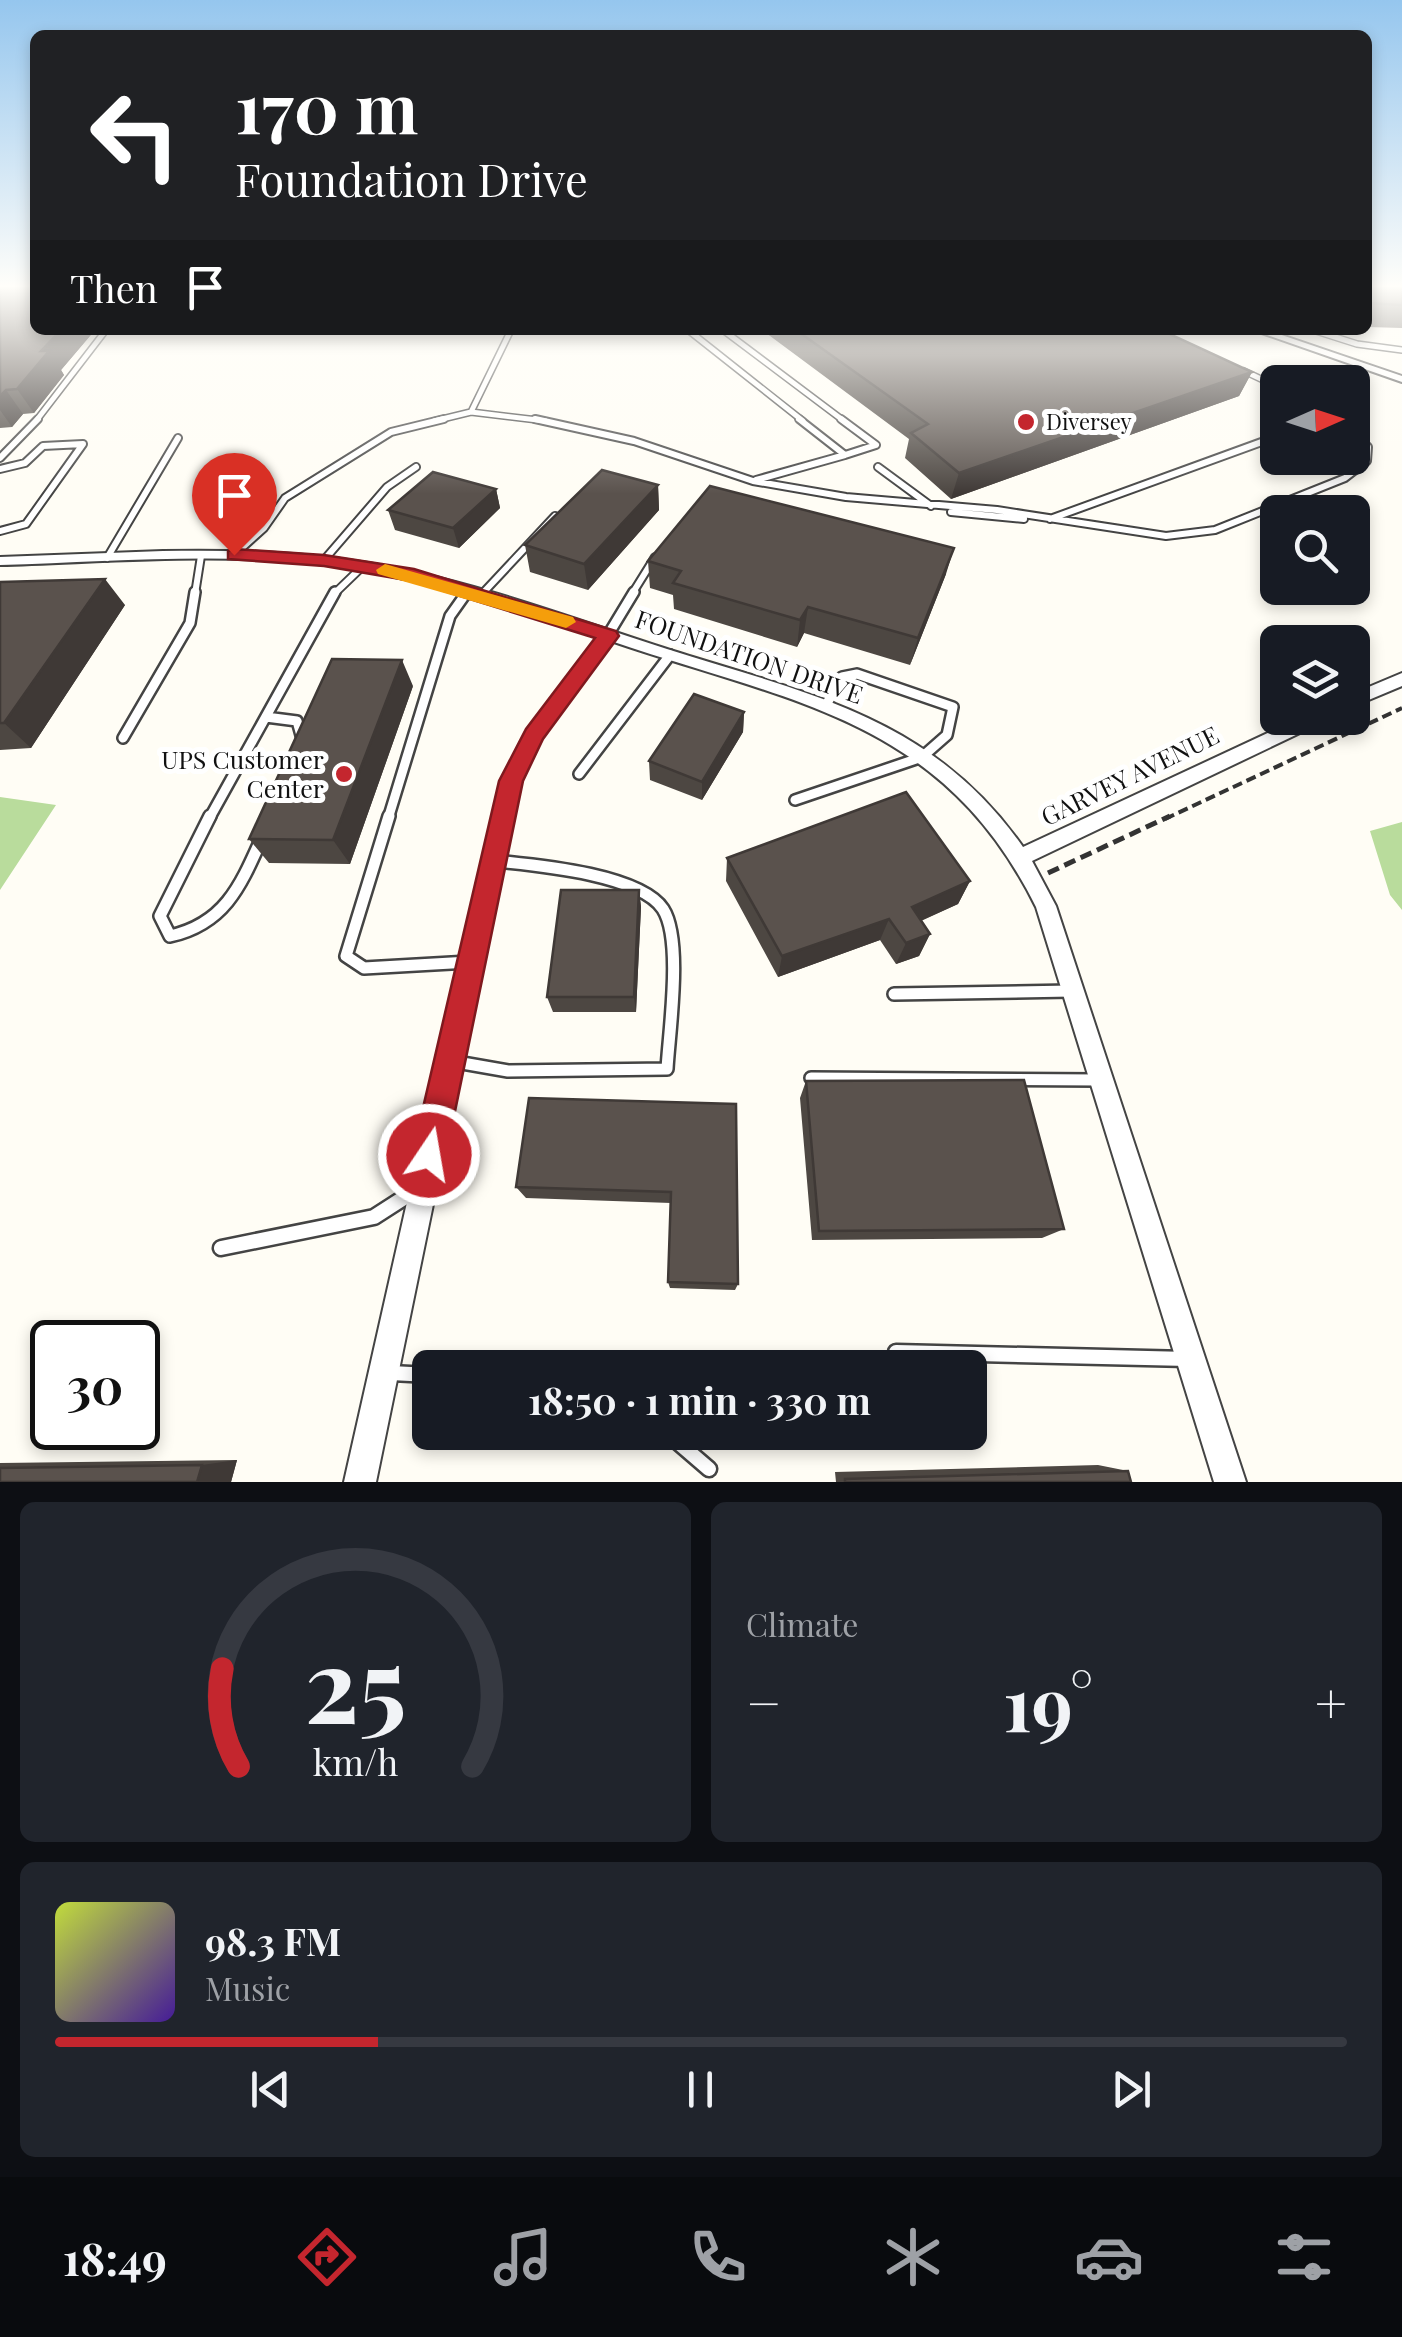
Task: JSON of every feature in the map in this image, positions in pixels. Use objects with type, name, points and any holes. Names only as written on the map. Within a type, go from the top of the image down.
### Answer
[{"type":"street","points":[[1332,355],[1402,379]]},
{"type":"street","name":"FOUNDATION DRIVE","points":[[0,561],[234,555],[363,566],[475,592],[826,705],[922,756],[957,784],[1022,857],[1034,880],[1074,991],[1230,1482]]},
{"type":"street","points":[[360,1482],[511,781],[534,735],[608,636]]},
{"type":"street","points":[[1370,693],[1402,679]]},
{"type":"street","name":"GARVEY AVENUE","points":[[1022,857],[1279,735]]},
{"type":"lane","points":[[0,458],[38,420],[87,355]]},
{"type":"lane","points":[[471,412],[499,355]]},
{"type":"lane","points":[[720,355],[846,455]]},
{"type":"lane","points":[[753,481],[876,445],[756,355]]},
{"type":"lane","points":[[1227,362],[1260,378]]},
{"type":"lane","points":[[234,555],[264,528],[286,498],[391,432],[471,412],[514,414],[634,441],[753,481],[933,506],[969,517],[1048,519],[1166,536],[1216,530],[1349,475]]},
{"type":"lane","points":[[108,558],[178,438]]},
{"type":"lane","points":[[1048,519],[1260,442]]},
{"type":"lane","points":[[0,469],[25,463],[43,446],[83,444],[26,524],[0,531]]},
{"type":"lane","points":[[324,560],[387,487],[416,467]]},
{"type":"lane","points":[[878,467],[933,506]]},
{"type":"lane","points":[[470,962],[364,968],[346,956],[450,616],[562,510]]},
{"type":"lane","points":[[608,636],[640,576],[664,546]]},
{"type":"lane","points":[[123,738],[190,623],[201,556]]},
{"type":"lane","points":[[264,835],[231,905],[196,932],[170,936],[160,916],[244,751],[336,591],[363,566]]},
{"type":"lane","points":[[579,774],[670,655]]},
{"type":"lane","points":[[795,800],[922,756],[947,734],[954,718],[954,707],[946,700],[857,674],[842,677],[826,705]]},
{"type":"lane","points":[[266,717],[297,721],[304,748]]},
{"type":"lane","points":[[448,1061],[508,1070],[667,1069],[670,956],[664,910],[652,898],[590,874],[492,861]]},
{"type":"lane","points":[[894,994],[1074,991]]},
{"type":"lane","points":[[811,1078],[1102,1080]]},
{"type":"lane","points":[[222,1248],[374,1217],[422,1186]]},
{"type":"lane","points":[[987,1354],[1191,1359]]},
{"type":"lane","points":[[383,1373],[412,1374]]},
{"type":"lane","points":[[688,1450],[709,1468]]},
{"type":"path","points":[[1034,880],[1402,708]]},
{"type":"green space","points":[[0,797],[56,805],[0,890]]},
{"type":"green space","points":[[1402,822],[1402,910],[1390,895],[1370,831]]},
{"type":"building","points":[[0,355],[45,355],[17,389],[6,390],[0,396]]},
{"type":"building","points":[[831,355],[1216,355],[1252,372],[959,473],[911,433],[928,424]]},
{"type":"building","points":[[602,470],[658,485],[584,564],[525,545]]},
{"type":"building","points":[[433,472],[496,489],[453,528],[388,510]]},
{"type":"building","points":[[710,486],[954,548],[918,638],[808,607],[800,620],[673,583],[681,571],[648,561]]},
{"type":"building","points":[[105,579],[4,723],[0,723],[0,582]]},
{"type":"building","points":[[332,659],[402,660],[333,840],[249,839]]},
{"type":"building","points":[[694,694],[744,712],[702,782],[649,761]]},
{"type":"building","points":[[906,792],[970,881],[912,907],[930,934],[906,943],[889,919],[782,956],[727,858]]},
{"type":"building","points":[[561,890],[639,890],[634,997],[547,997]]},
{"type":"building","points":[[1024,1080],[1064,1229],[819,1231],[806,1081]]},
{"type":"building","points":[[529,1098],[736,1104],[738,1284],[668,1282],[671,1192],[516,1187]]},
{"type":"building","points":[[202,1465],[197,1482],[0,1482],[0,1468]]},
{"type":"building","points":[[1128,1471],[1131,1482],[845,1482],[845,1479]]},
{"type":"slow traffic","points":[[385,570],[468,590],[566,622]]},
{"type":"place","name":"Diversey","points":[[1026,422]]},
{"type":"place","name":"UPS Customer Center","points":[[344,774]]},
{"type":"route","points":[[234,555],[324,560],[414,575],[608,636],[534,735],[511,781],[429,1155]]}]
